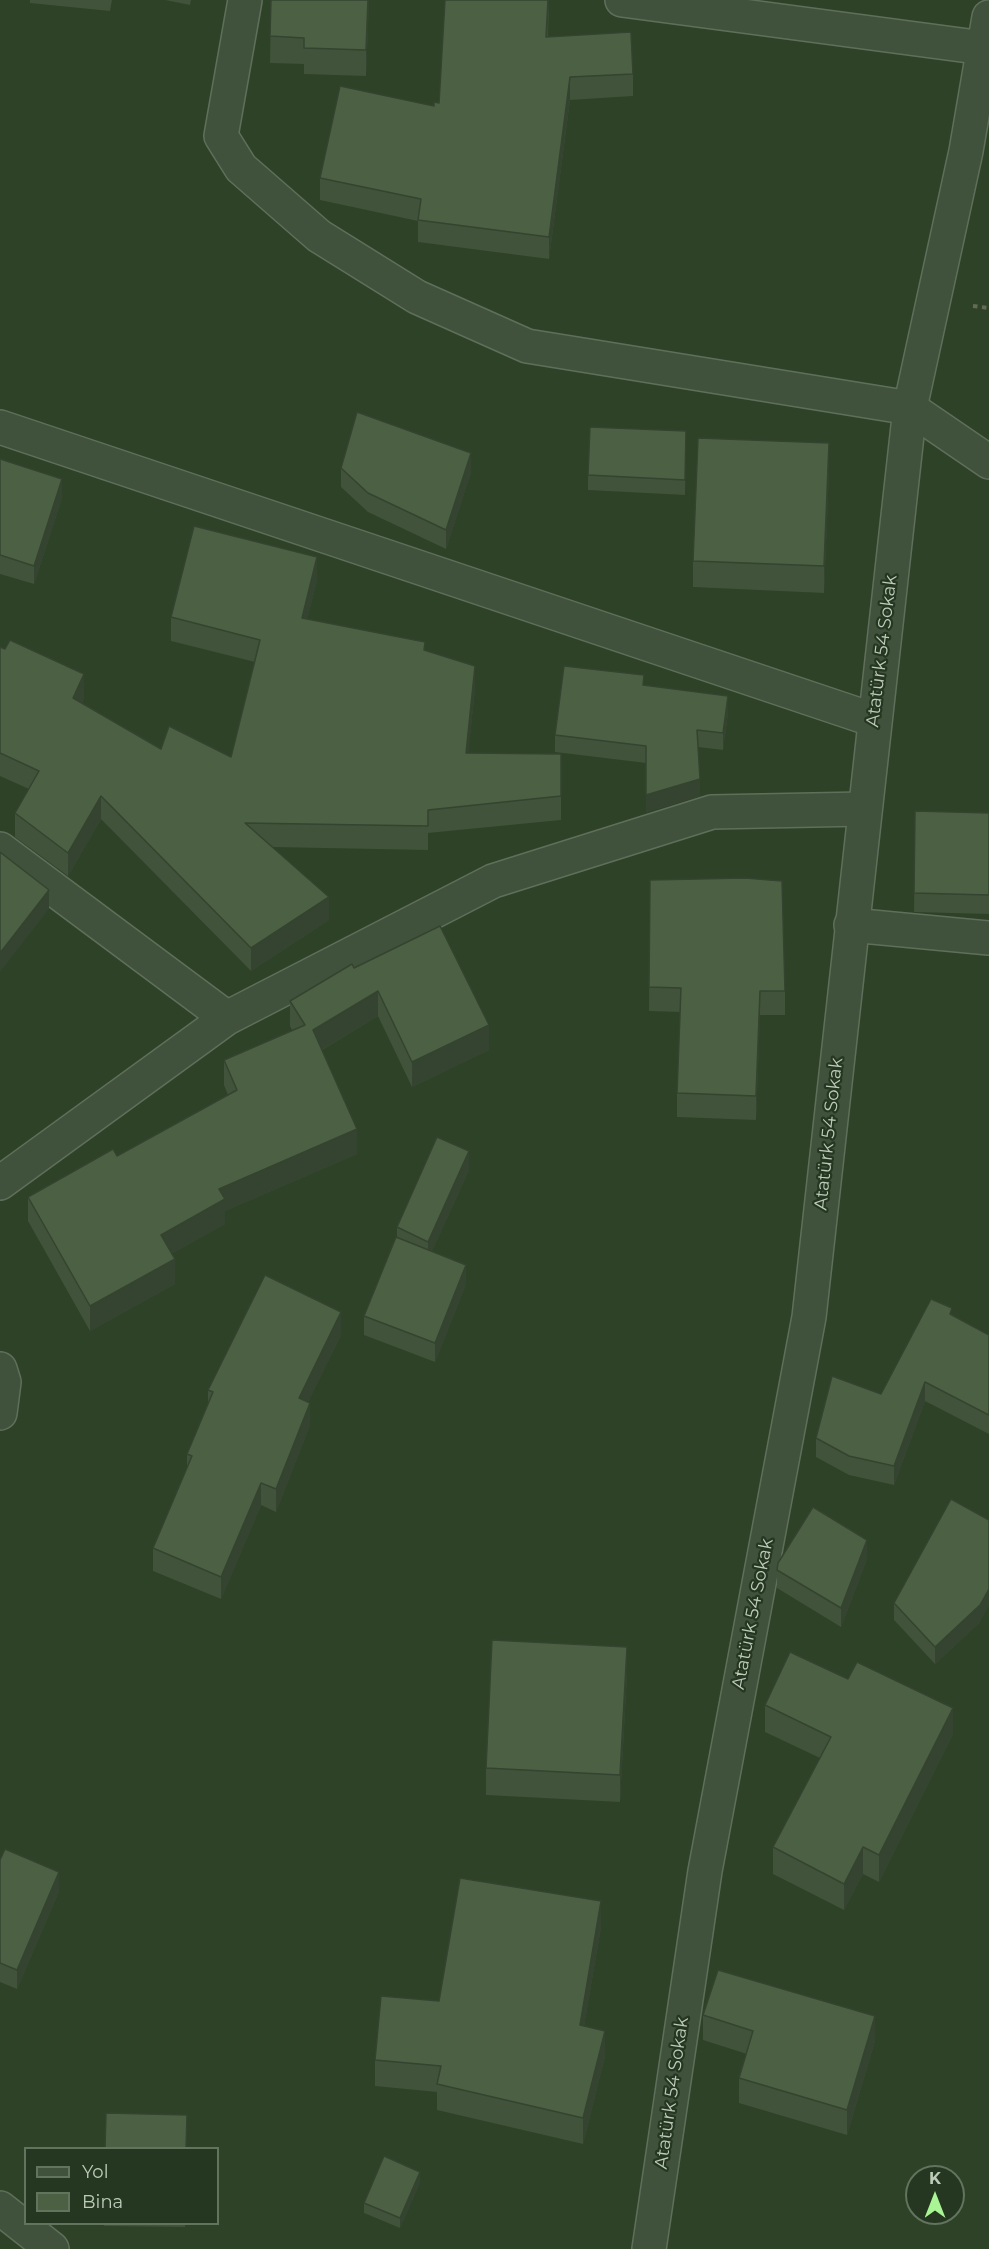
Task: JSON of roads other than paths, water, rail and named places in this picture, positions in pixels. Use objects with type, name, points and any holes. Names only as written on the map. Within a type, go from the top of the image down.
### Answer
[{"type":"street","points":[[245,0],[221,136],[241,168],[319,236],[417,297],[527,346],[910,408],[989,462]]},
{"type":"street","points":[[622,0],[986,32]]},
{"type":"street","name":"Atatürk 54 Sokak","points":[[649,2249],[705,1870],[809,1317],[910,408],[966,151],[986,32]]},
{"type":"street","points":[[0,427],[874,720]]},
{"type":"street","points":[[0,1183],[227,1018],[493,880],[712,812],[864,809]]},
{"type":"street","points":[[0,849],[227,1018]]},
{"type":"street","points":[[851,925],[989,938]]},
{"type":"street","points":[[0,1369],[4,1382],[0,1413]]},
{"type":"street","points":[[0,2208],[52,2249]]}]
